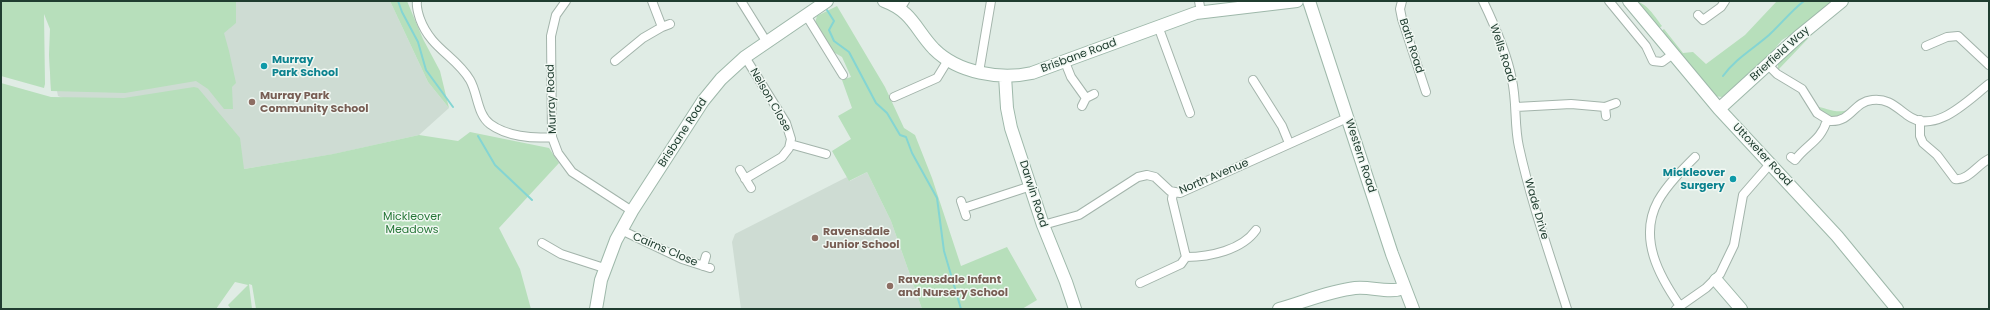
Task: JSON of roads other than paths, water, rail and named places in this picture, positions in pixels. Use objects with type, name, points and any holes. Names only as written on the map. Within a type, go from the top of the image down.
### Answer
[{"type":"street","points":[[417,1],[418,14],[427,33],[436,46],[469,78],[484,118],[496,128],[508,132],[540,138],[552,137]]},
{"type":"street","name":"Murray Road","points":[[566,1],[556,16],[551,36],[552,137],[558,153],[572,172],[632,211]]},
{"type":"street","points":[[616,61],[643,38],[666,25],[652,1]]},
{"type":"street","points":[[741,1],[766,41]]},
{"type":"street","name":"Brisbane Road","points":[[596,309],[604,268],[621,230],[703,101],[721,80],[745,57],[766,41],[827,1]]},
{"type":"street","name":"Brisbane Road","points":[[884,1],[903,5],[934,49],[948,60],[979,72],[1006,76],[1032,73],[1065,62],[1158,26],[1200,7],[1297,1]]},
{"type":"street","points":[[979,72],[991,1]]},
{"type":"street","name":"Western Road","points":[[1309,1],[1404,288],[1413,309]]},
{"type":"street","name":"Bath Road","points":[[1402,1],[1400,9],[1402,19],[1426,92]]},
{"type":"street","name":"Wells Road","points":[[1483,1],[1508,65],[1516,107]]},
{"type":"street","points":[[1610,1],[1646,46],[1652,61],[1662,62],[1673,54]]},
{"type":"street","name":"Uttoxeter Road","points":[[1629,1],[1720,109],[1837,236],[1897,309]]},
{"type":"street","points":[[1698,15],[1703,20],[1721,7],[1725,1]]},
{"type":"street","name":"Brierfield Way","points":[[1720,109],[1767,64],[1842,1]]},
{"type":"street","points":[[806,15],[843,75]]},
{"type":"street","points":[[1158,26],[1190,113]]},
{"type":"street","points":[[1926,47],[1947,37],[1958,36],[1989,65]]},
{"type":"street","name":"Nelson Close","points":[[745,57],[789,128],[790,144],[782,157],[745,179]]},
{"type":"street","points":[[894,97],[904,98],[937,78],[948,60]]},
{"type":"street","points":[[1065,62],[1071,77],[1086,98]]},
{"type":"street","points":[[1767,64],[1777,74],[1802,89],[1817,113],[1826,120],[1843,119],[1859,105],[1869,100],[1882,100],[1893,104],[1909,116],[1920,120],[1930,121],[1944,116],[1989,84]]},
{"type":"street","name":"Darwin Road","points":[[1006,76],[1008,115],[1043,225],[1066,282],[1074,309]]},
{"type":"street","points":[[1253,80],[1282,126],[1289,143]]},
{"type":"street","points":[[1082,106],[1086,98],[1094,94]]},
{"type":"street","points":[[1516,107],[1564,104],[1605,107],[1616,103]]},
{"type":"street","name":"Wade Drive","points":[[1516,107],[1517,138],[1535,210],[1568,309]]},
{"type":"street","points":[[1605,107],[1606,116]]},
{"type":"street","name":"North Avenue","points":[[1043,225],[1078,215],[1140,176],[1155,177],[1173,193],[1180,193],[1347,118]]},
{"type":"street","points":[[1791,157],[1795,160],[1817,140],[1822,134],[1826,120]]},
{"type":"street","points":[[1920,120],[1920,136],[1923,143],[1937,155],[1955,179],[1964,178],[1981,163],[1989,159]]},
{"type":"street","name":"Nelson Close","points":[[790,144],[826,154]]},
{"type":"street","points":[[816,161],[817,152]]},
{"type":"street","points":[[1695,157],[1659,200],[1651,227],[1650,241],[1654,262],[1661,278],[1678,307],[1716,280],[1726,266],[1734,245],[1743,194],[1770,164]]},
{"type":"street","points":[[740,170],[751,188]]},
{"type":"street","points":[[964,208],[1031,186]]},
{"type":"street","points":[[1173,193],[1172,199],[1186,257]]},
{"type":"street","name":"Cairns Close","points":[[621,230],[682,259],[707,267],[706,256]]},
{"type":"street","points":[[1140,283],[1181,264],[1186,257],[1214,254],[1240,245],[1252,237],[1256,230]]},
{"type":"street","points":[[542,243],[554,250],[604,268]]},
{"type":"street","points":[[549,258],[554,250]]},
{"type":"street","points":[[1716,280],[1741,309]]},
{"type":"street","points":[[1280,309],[1348,289],[1364,288],[1395,291],[1404,288]]},
{"type":"waterway","points":[[398,1],[402,12],[418,42],[426,70],[453,107]]},
{"type":"waterway","points":[[1723,76],[1733,64],[1769,35],[1804,1]]},
{"type":"waterway","points":[[827,10],[834,21],[829,30],[834,41],[849,52],[876,103],[887,113],[900,135],[906,137],[912,153],[937,198],[944,251],[961,309]]},
{"type":"waterway","points":[[478,136],[495,165],[532,200]]},
{"type":"place","name":"Murray Park School","points":[[264,66]]},
{"type":"place","name":"Murray Park Community School","points":[[252,102]]},
{"type":"place","name":"Mickleover Surgery","points":[[1733,179]]},
{"type":"place","name":"Ravensdale Junior School","points":[[815,238]]},
{"type":"place","name":"Ravensdale Infant and Nursery School","points":[[890,286]]},
{"type":"park label","name":"Mickleover Meadows","points":[[412,223]]}]
